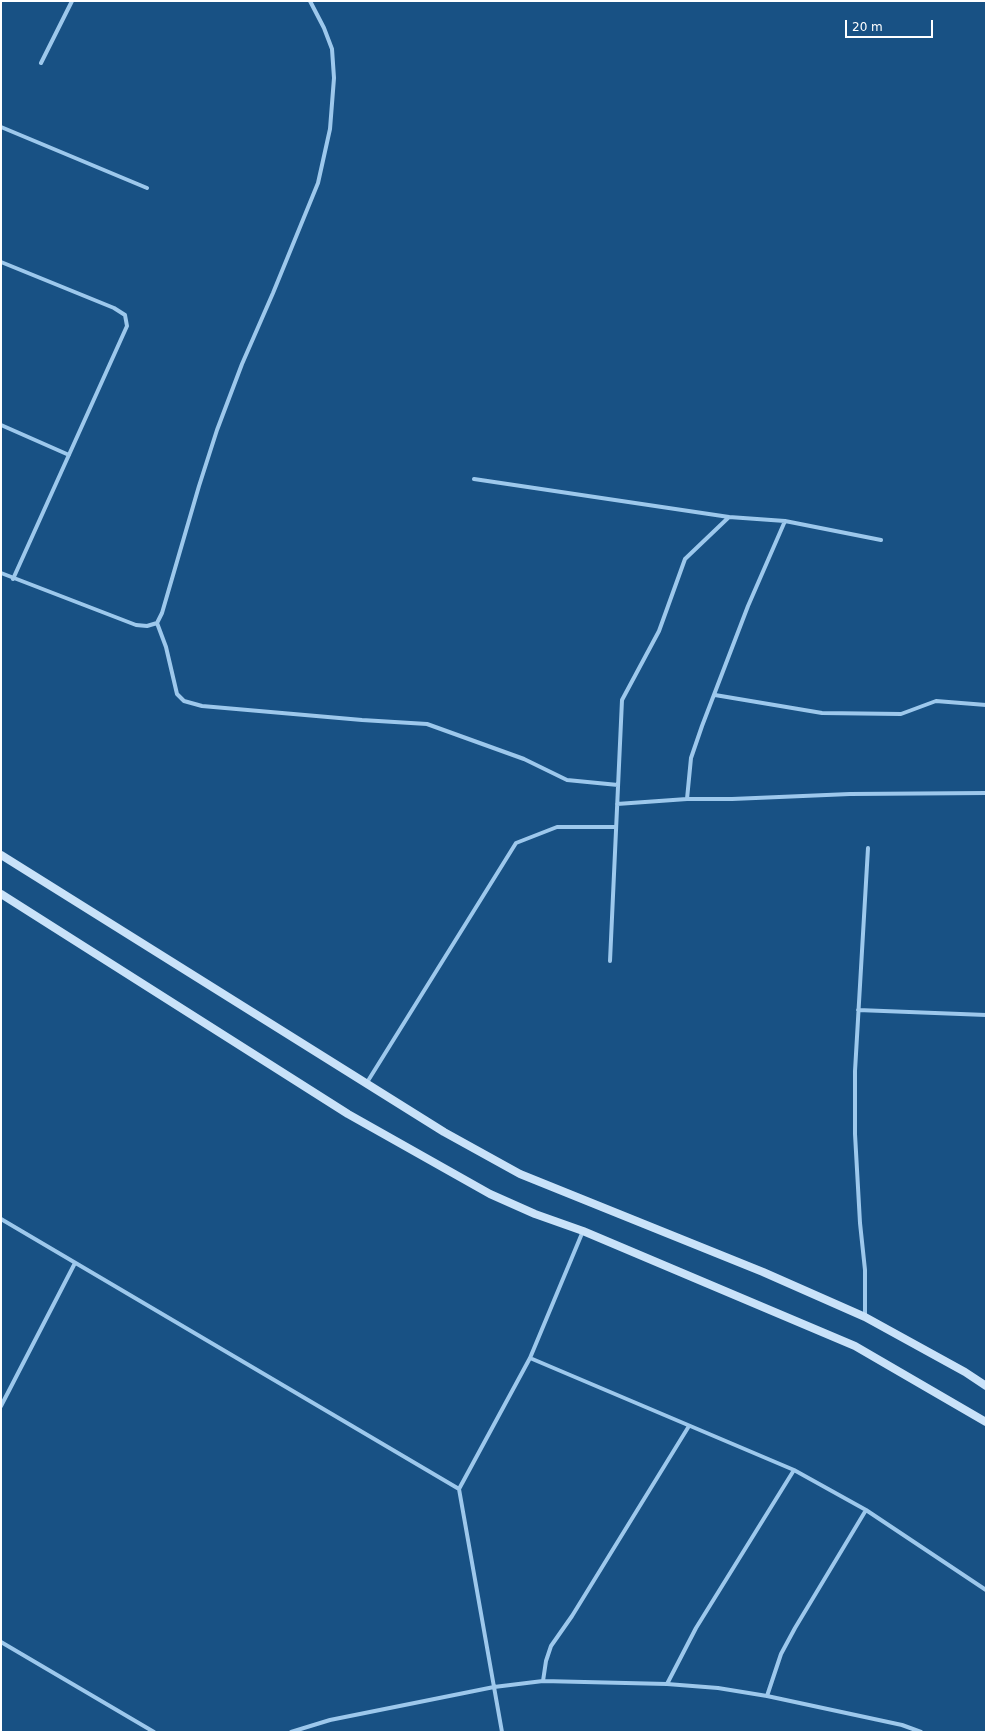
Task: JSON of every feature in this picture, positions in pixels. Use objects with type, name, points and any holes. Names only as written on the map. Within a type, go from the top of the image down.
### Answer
[{"type":"main road","points":[[1,855],[444,1132],[520,1174],[763,1272],[864,1317],[965,1372],[986,1386]]},
{"type":"main road","points":[[1,894],[348,1114],[490,1194],[535,1214],[583,1231],[856,1346],[986,1422]]},
{"type":"street","points":[[42,63],[72,1]]},
{"type":"street","points":[[1,573],[12,579],[136,625],[147,626],[157,623],[162,613],[217,430],[242,364],[274,293],[318,183],[330,129],[334,78],[332,49],[324,28],[310,1]]},
{"type":"street","points":[[1,127],[147,188]]},
{"type":"street","points":[[1,262],[114,308],[125,315],[127,326],[12,579]]},
{"type":"street","points":[[1,425],[69,456]]},
{"type":"street","points":[[474,479],[729,517],[785,522],[881,540]]},
{"type":"street","points":[[610,960],[622,700],[659,631],[685,559],[729,517]]},
{"type":"street","points":[[687,800],[691,758],[748,606],[785,522]]},
{"type":"street","points":[[157,623],[166,647],[177,694],[184,701],[202,706],[427,724],[524,759],[567,780],[618,785]]},
{"type":"street","points":[[715,695],[822,713],[901,714],[936,701],[986,705]]},
{"type":"street","points":[[617,804],[850,794],[986,793]]},
{"type":"street","points":[[366,1084],[516,843],[558,827],[616,827]]},
{"type":"street","points":[[864,1317],[864,1270],[855,1134],[855,1071],[868,848]]},
{"type":"street","points":[[858,1010],[986,1015]]},
{"type":"street","points":[[1,1220],[459,1489]]},
{"type":"street","points":[[502,1732],[459,1489],[530,1358],[583,1231]]},
{"type":"street","points":[[1,1406],[75,1263]]},
{"type":"street","points":[[530,1358],[794,1470],[866,1510],[986,1590]]},
{"type":"street","points":[[543,1682],[546,1661],[551,1646],[572,1616],[689,1426]]},
{"type":"street","points":[[667,1684],[696,1628],[794,1470]]},
{"type":"street","points":[[767,1696],[781,1654],[866,1510]]},
{"type":"street","points":[[1,1642],[154,1732]]},
{"type":"street","points":[[291,1732],[330,1720],[494,1687],[543,1682],[667,1684],[718,1688],[767,1696],[902,1725],[921,1732]]}]
